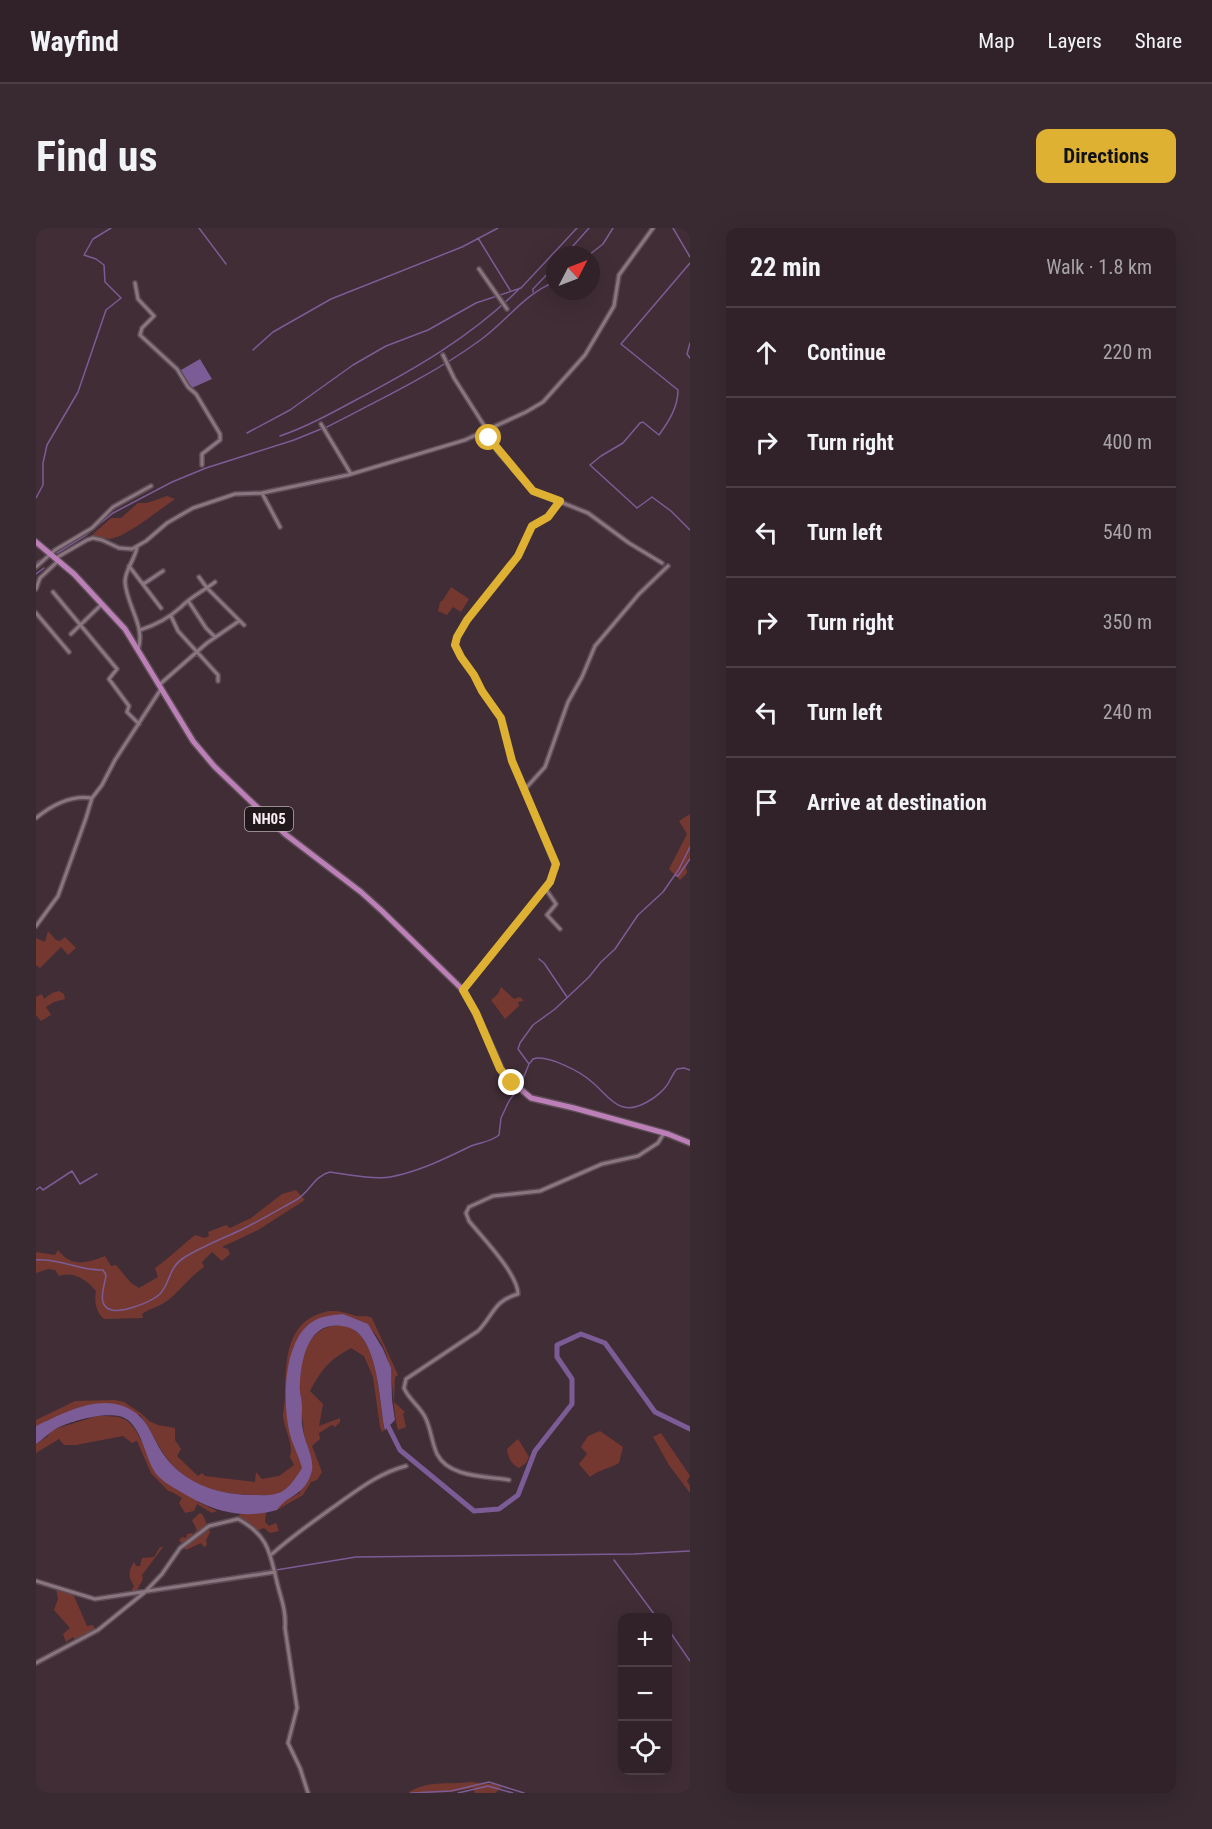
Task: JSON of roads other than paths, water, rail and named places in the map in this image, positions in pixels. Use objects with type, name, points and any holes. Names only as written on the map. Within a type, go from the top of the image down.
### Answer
[{"type":"main road","name":"NH05","points":[[36,542],[56,558],[125,629],[194,741],[214,766],[285,834],[371,901],[463,990],[476,1013],[500,1069],[512,1083],[531,1098],[664,1133],[690,1143]]},
{"type":"street","points":[[36,567],[93,538],[126,550],[137,547],[186,511],[230,495],[332,480],[465,440],[543,402],[585,355],[614,306],[619,275],[653,228]]},
{"type":"street","points":[[479,269],[507,309]]},
{"type":"street","points":[[135,283],[138,299],[154,316],[141,328],[140,335],[177,369],[188,387],[196,394],[220,434],[220,440],[202,454],[202,465]]},
{"type":"street","points":[[443,355],[498,452],[533,491],[588,513],[662,564]]},
{"type":"street","points":[[321,424],[351,474]]},
{"type":"street","points":[[36,589],[40,578],[56,558],[55,550],[92,528],[113,507],[151,486]]},
{"type":"street","points":[[262,492],[280,527]]},
{"type":"street","points":[[463,990],[545,888],[554,874],[556,864],[512,761],[501,718],[455,645],[467,620],[518,556],[532,526],[548,517],[560,501]]},
{"type":"street","points":[[137,547],[125,582],[142,640],[138,651]]},
{"type":"street","points":[[129,566],[161,608]]},
{"type":"street","points":[[525,789],[545,767],[568,702],[595,646],[639,594],[668,566]]},
{"type":"street","points":[[142,583],[163,571]]},
{"type":"street","points":[[199,577],[244,625]]},
{"type":"street","points":[[140,630],[155,625],[171,615],[215,582]]},
{"type":"street","points":[[52,592],[117,669],[109,679],[129,706],[127,712],[139,724]]},
{"type":"street","points":[[189,602],[215,638]]},
{"type":"street","points":[[71,634],[102,603]]},
{"type":"street","points":[[36,614],[69,652]]},
{"type":"street","points":[[171,615],[178,631],[218,675],[218,681]]},
{"type":"street","points":[[36,926],[58,896],[84,827],[92,798],[160,687],[198,652],[239,621]]},
{"type":"street","points":[[36,818],[51,807],[75,797],[92,798]]},
{"type":"street","points":[[545,888],[556,904],[547,915],[560,930]]},
{"type":"street","points":[[510,1480],[460,1472],[450,1468],[438,1456],[424,1415],[404,1388],[406,1378],[478,1331],[486,1323],[498,1303],[518,1294],[508,1271],[469,1221],[466,1213],[469,1208],[493,1196],[540,1191],[602,1164],[638,1156],[658,1143],[664,1133]]},
{"type":"street","points":[[272,1554],[352,1493],[406,1466]]},
{"type":"street","points":[[36,1663],[98,1630],[145,1592],[162,1574],[180,1548],[209,1526],[238,1519],[250,1525],[272,1554],[286,1617],[285,1628],[297,1708],[288,1743],[300,1768],[308,1793]]},
{"type":"street","points":[[36,1581],[85,1598],[95,1599],[275,1572]]},
{"type":"waterway","points":[[36,498],[43,485],[43,463],[47,445],[78,392],[106,310],[121,298],[105,282],[104,265],[84,255],[93,239],[111,228]]},
{"type":"waterway","points":[[199,228],[226,264]]},
{"type":"waterway","points":[[253,350],[273,332],[331,299],[462,247],[498,228]]},
{"type":"waterway","points":[[247,433],[290,410],[353,365],[386,346],[428,330],[476,303],[521,288],[577,228]]},
{"type":"waterway","points":[[573,246],[589,228]]},
{"type":"waterway","points":[[600,246],[613,228]]},
{"type":"waterway","points":[[673,228],[690,257]]},
{"type":"waterway","points":[[478,238],[510,290]]},
{"type":"waterway","points":[[690,263],[621,344],[678,390],[672,414],[659,435],[643,422],[640,423],[623,443],[590,465],[637,508],[652,497],[671,511],[690,530]]},
{"type":"waterway","points":[[533,292],[533,289],[546,275]]},
{"type":"waterway","points":[[325,428],[404,387],[462,353],[488,334],[534,293],[546,286]]},
{"type":"waterway","points":[[280,436],[327,415],[442,351],[483,322],[520,288]]},
{"type":"waterway","points":[[690,343],[687,354],[690,358]]},
{"type":"waterway","points":[[57,553],[86,535],[113,513],[172,482],[321,429]]},
{"type":"waterway","points":[[36,563],[40,560]]},
{"type":"waterway","points":[[36,574],[44,568]]},
{"type":"waterway","points":[[520,1086],[529,1064],[518,1049],[520,1043],[533,1025],[555,1009],[615,949],[638,915],[663,892],[679,869],[690,847]]},
{"type":"waterway","points":[[675,875],[678,876],[690,859]]},
{"type":"waterway","points":[[539,959],[567,997]]},
{"type":"waterway","points":[[530,1063],[533,1059],[539,1058],[564,1065],[587,1078],[616,1104],[629,1108],[657,1096],[666,1087],[677,1069],[690,1070]]},
{"type":"waterway","points":[[36,1260],[103,1270],[106,1275],[102,1295],[105,1306],[116,1310],[132,1308],[160,1294],[179,1261],[296,1200],[325,1174],[330,1172],[384,1178],[400,1175],[495,1138],[499,1135],[501,1118],[517,1090]]},
{"type":"waterway","points":[[36,1190],[40,1187],[43,1190],[72,1171],[80,1184],[97,1174]]},
{"type":"waterway","points":[[386,1422],[400,1450],[474,1511],[499,1509],[518,1495],[535,1451],[572,1404],[572,1379],[557,1357],[557,1345],[581,1334],[605,1343],[655,1412],[690,1429]]},
{"type":"waterway","points":[[276,1570],[356,1557],[634,1554],[690,1551]]},
{"type":"waterway","points":[[614,1560],[653,1613]]},
{"type":"waterway","points":[[235,1576],[272,1570]]},
{"type":"waterway","points":[[672,1635],[690,1661]]},
{"type":"waterway","points":[[411,1793],[451,1791],[489,1782],[524,1793]]},
{"type":"waterway","points":[[458,1793],[488,1786],[513,1793]]}]
